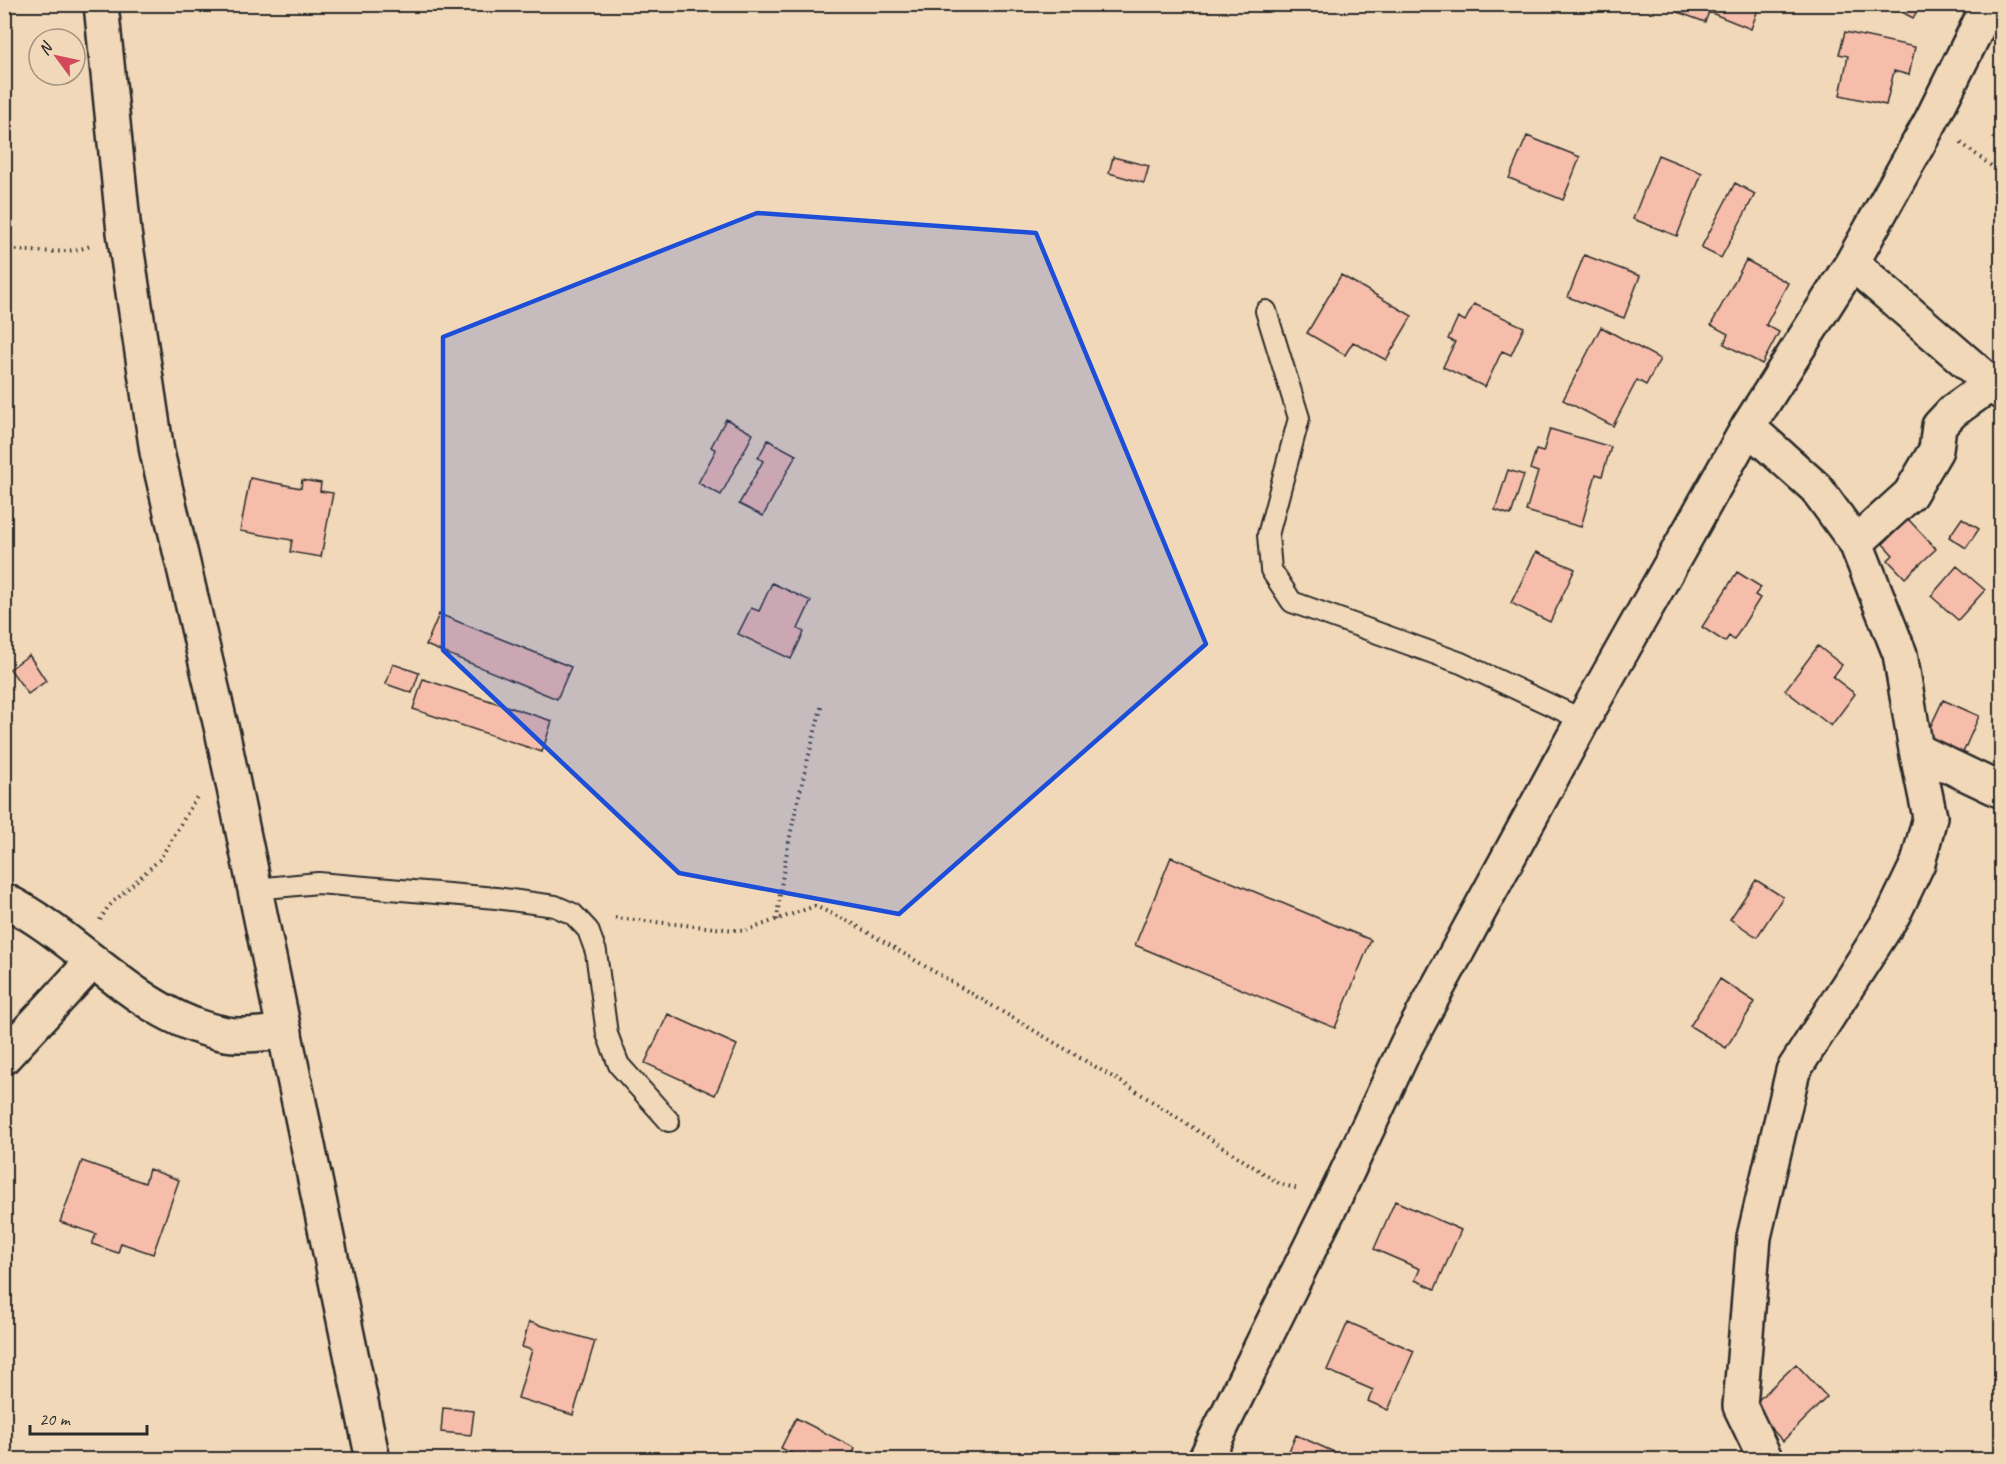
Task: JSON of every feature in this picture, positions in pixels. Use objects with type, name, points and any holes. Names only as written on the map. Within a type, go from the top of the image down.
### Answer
[{"type":"street","points":[[101,4],[124,232],[157,452],[223,735],[373,1460]]},
{"type":"street","points":[[1205,1460],[1341,1185],[1407,1044],[1583,720],[1748,427],[1852,263],[1931,121],[1989,4]]},
{"type":"street","points":[[1852,263],[1996,388],[1953,411],[1939,426],[1936,450],[1910,494],[1856,543]]},
{"type":"street","points":[[1748,427],[1816,488],[1856,543],[1900,654],[1930,817],[1918,863],[1893,915],[1793,1071],[1754,1237],[1740,1406],[1766,1460]]},
{"type":"street","points":[[1916,750],[2001,791]]},
{"type":"street","points":[[4,900],[47,925],[139,995],[177,1019],[227,1035],[285,1032]]},
{"type":"street","points":[[4,1057],[86,956]]},
{"type":"lane","points":[[1266,311],[1299,418],[1268,535],[1271,570],[1292,602],[1461,663],[1583,720]]},
{"type":"lane","points":[[255,889],[318,883],[496,898],[555,906],[573,914],[588,930],[596,952],[607,1034],[619,1065],[669,1121]]},
{"type":"path","points":[[1931,121],[2001,174]]},
{"type":"path","points":[[4,249],[35,251],[82,249],[124,232]]},
{"type":"path","points":[[777,920],[779,898],[798,802],[822,704]]},
{"type":"path","points":[[86,956],[108,907],[159,860],[200,791]]},
{"type":"path","points":[[573,914],[745,931],[814,906],[852,923],[1133,1089],[1280,1184],[1306,1191],[1341,1185]]},
{"type":"highlighted area","points":[[757,213],[1036,233],[1206,644],[899,914],[679,873],[443,650],[443,337]]},
{"type":"building","points":[[1677,4],[1760,4],[1751,29],[1709,12],[1705,22],[1675,11]]},
{"type":"building","points":[[1887,4],[1921,4],[1913,18]]},
{"type":"building","points":[[1845,32],[1915,47],[1909,75],[1894,71],[1886,105],[1840,95],[1848,56],[1839,54]]},
{"type":"building","points":[[2002,127],[2002,144],[1993,138]]},
{"type":"building","points":[[1527,136],[1580,157],[1563,200],[1509,178]]},
{"type":"building","points":[[1658,155],[1702,173],[1677,236],[1633,219]]},
{"type":"building","points":[[1113,157],[1149,166],[1144,183],[1109,173]]},
{"type":"building","points":[[1735,183],[1755,194],[1721,258],[1701,248]]},
{"type":"building","points":[[1584,255],[1640,276],[1624,318],[1568,297]]},
{"type":"building","points":[[1746,260],[1788,283],[1766,325],[1779,332],[1762,364],[1724,344],[1728,334],[1711,325]]},
{"type":"building","points":[[1341,275],[1412,316],[1386,360],[1353,342],[1345,355],[1307,333]]},
{"type":"building","points":[[1474,304],[1524,327],[1511,355],[1502,351],[1485,387],[1443,367],[1455,342],[1448,339],[1458,317],[1465,321]]},
{"type":"building","points":[[1601,327],[1660,359],[1646,385],[1637,380],[1613,426],[1563,400]]},
{"type":"building","points":[[726,419],[753,434],[721,495],[698,483],[716,450],[711,447]]},
{"type":"building","points":[[1550,429],[1611,447],[1602,476],[1596,474],[1581,527],[1526,511],[1538,472],[1530,469],[1536,450],[1543,452]]},
{"type":"building","points":[[768,440],[796,455],[763,516],[739,504],[763,461],[758,458]]},
{"type":"building","points":[[1508,470],[1524,475],[1511,515],[1495,510]]},
{"type":"building","points":[[250,478],[301,488],[302,480],[321,483],[320,491],[333,493],[321,557],[290,552],[292,540],[240,531]]},
{"type":"building","points":[[1962,518],[1979,529],[1966,548],[1949,537]]},
{"type":"building","points":[[1908,519],[1936,549],[1905,578],[1888,560],[1893,555],[1883,544]]},
{"type":"building","points":[[1536,552],[1575,569],[1550,622],[1511,603]]},
{"type":"building","points":[[1957,566],[1985,590],[1958,620],[1931,596]]},
{"type":"building","points":[[1737,572],[1761,587],[1755,595],[1760,598],[1734,640],[1729,636],[1725,642],[1702,627]]},
{"type":"building","points":[[772,583],[811,601],[798,629],[804,632],[791,659],[738,634],[751,608],[759,611]]},
{"type":"building","points":[[439,614],[571,667],[557,699],[426,645]]},
{"type":"building","points":[[1818,646],[1842,665],[1833,677],[1855,694],[1831,726],[1785,690]]},
{"type":"building","points":[[29,655],[46,681],[28,694],[10,669]]},
{"type":"building","points":[[393,664],[419,673],[412,693],[386,684]]},
{"type":"building","points":[[423,679],[552,721],[542,752],[413,709]]},
{"type":"building","points":[[1943,700],[1979,716],[1962,755],[1925,738]]},
{"type":"building","points":[[2002,747],[2002,764],[1995,761]]},
{"type":"building","points":[[4,752],[10,768],[4,770]]},
{"type":"building","points":[[1171,857],[1371,940],[1335,1028],[1135,945]]},
{"type":"building","points":[[1756,880],[1783,897],[1757,937],[1730,919]]},
{"type":"building","points":[[1720,979],[1755,1002],[1726,1048],[1690,1026]]},
{"type":"building","points":[[668,1014],[737,1045],[715,1095],[645,1063]]},
{"type":"building","points":[[82,1161],[145,1183],[149,1169],[179,1180],[153,1254],[121,1243],[118,1253],[92,1244],[96,1234],[60,1222]]},
{"type":"building","points":[[1395,1201],[1461,1230],[1435,1289],[1415,1280],[1420,1269],[1374,1249]]},
{"type":"building","points":[[529,1322],[595,1341],[573,1415],[518,1398],[532,1350],[522,1347]]},
{"type":"building","points":[[1348,1322],[1414,1351],[1388,1410],[1368,1401],[1373,1390],[1327,1370]]},
{"type":"building","points":[[1796,1364],[1827,1397],[1783,1441],[1751,1407]]},
{"type":"building","points":[[443,1408],[474,1411],[471,1435],[441,1432]]},
{"type":"building","points":[[796,1418],[855,1448],[850,1460],[805,1460],[781,1448]]},
{"type":"building","points":[[1296,1435],[1352,1460],[1285,1460]]}]
